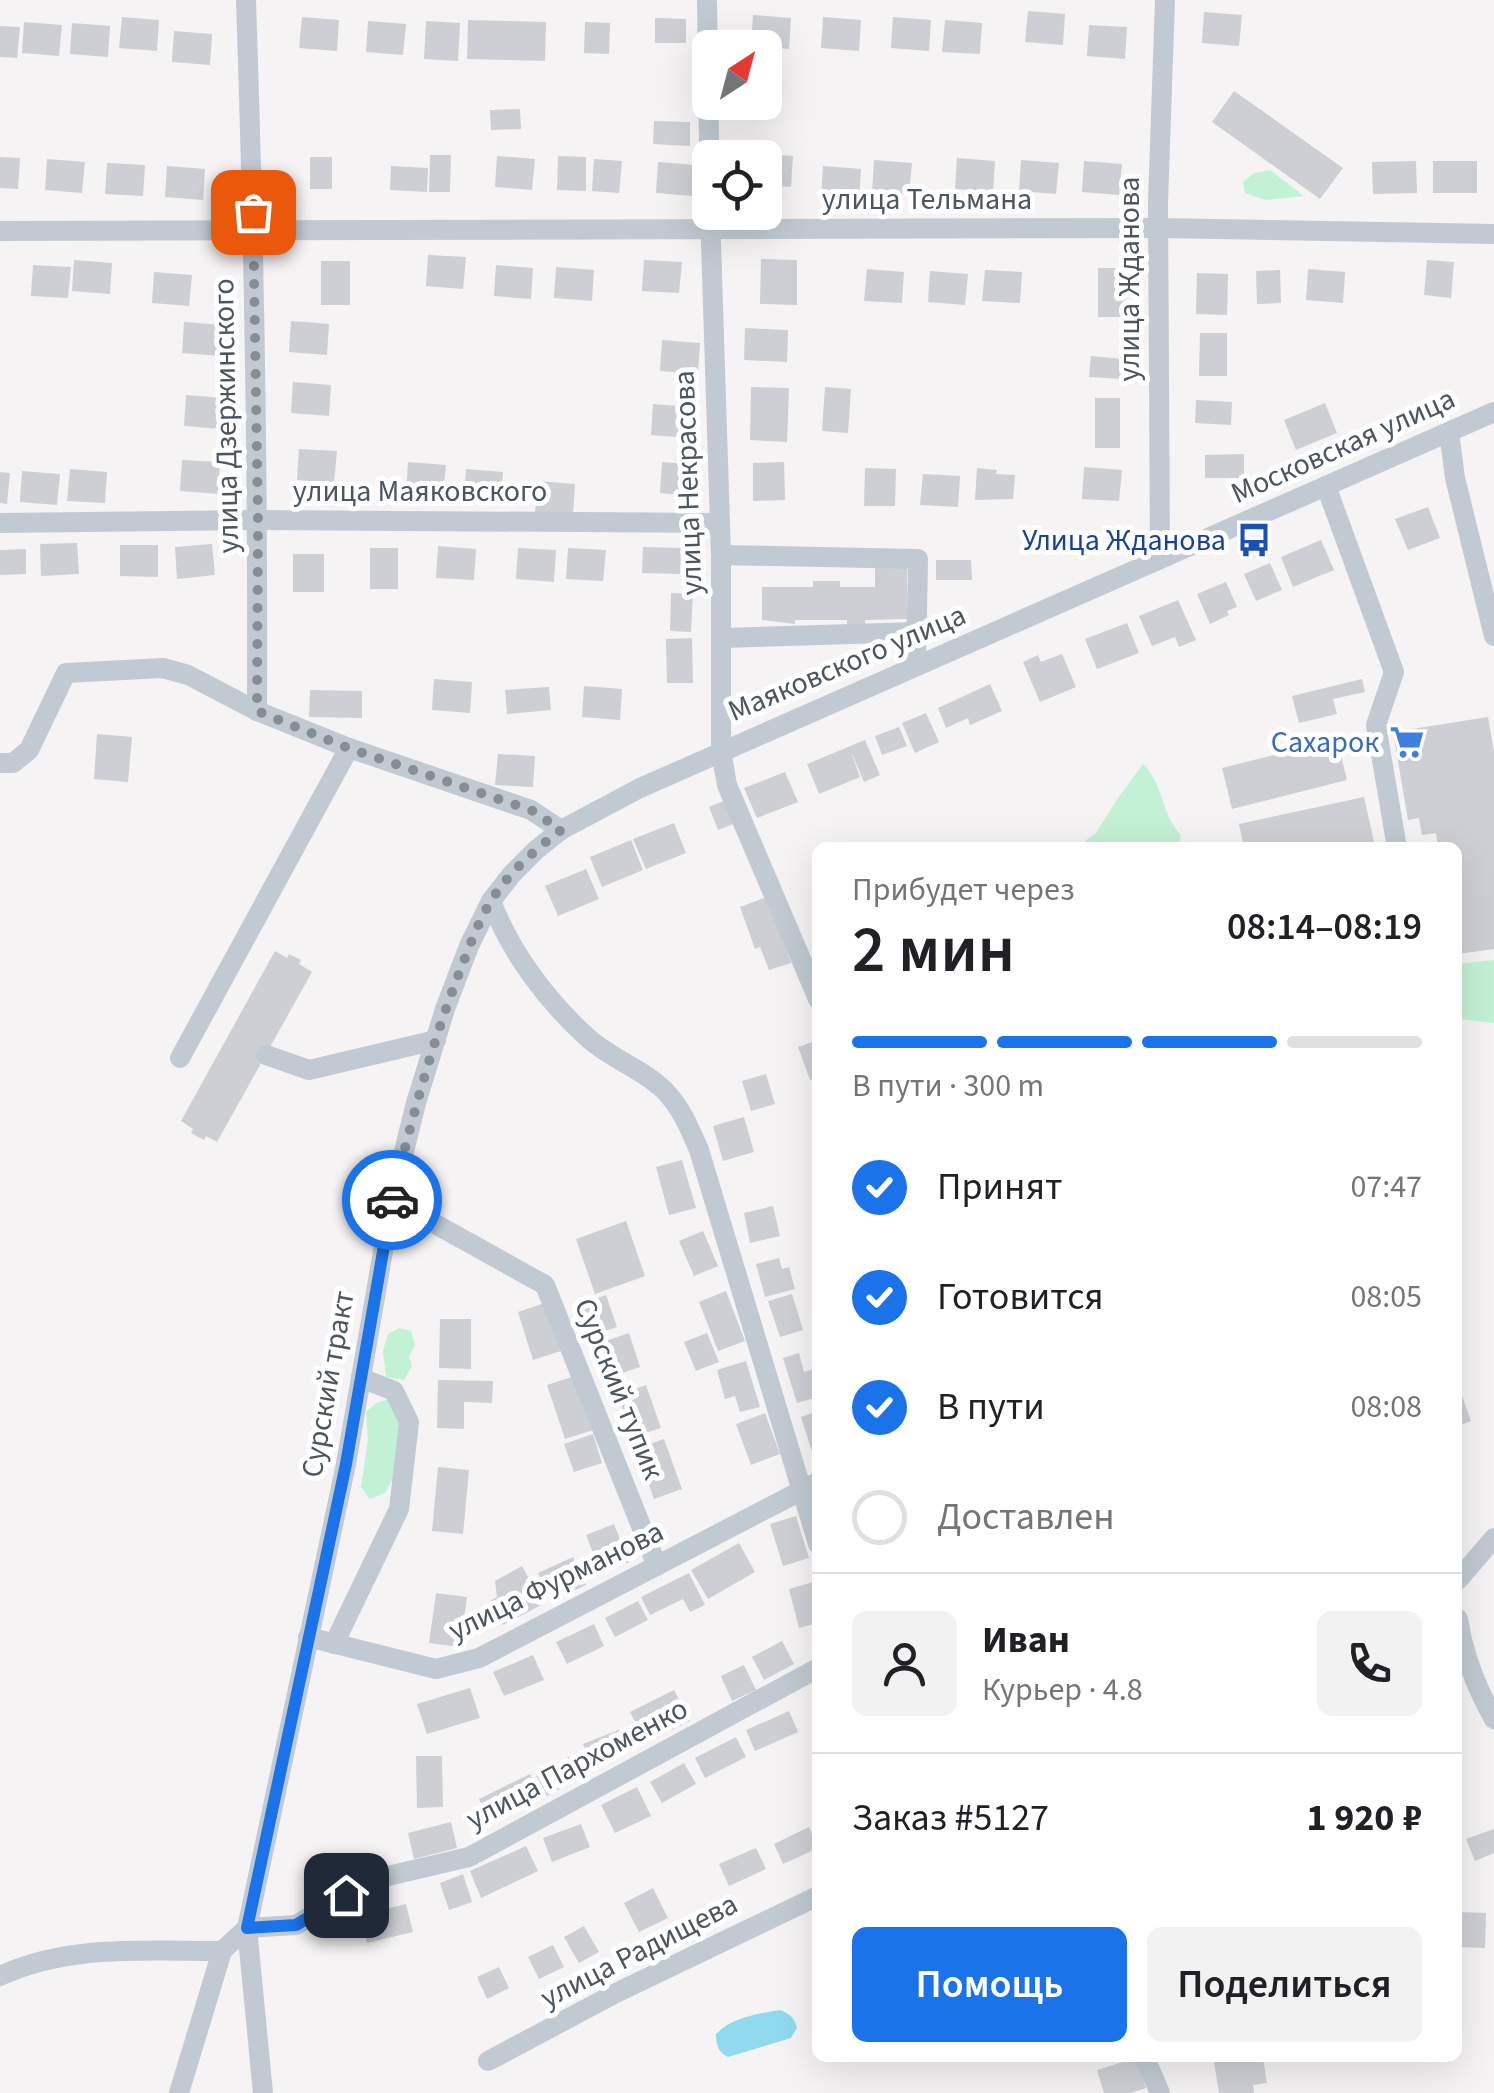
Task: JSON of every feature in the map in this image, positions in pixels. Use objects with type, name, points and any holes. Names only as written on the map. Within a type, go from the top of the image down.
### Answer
[{"type":"street","name":"улица Дзержинского","points":[[246,0],[258,520],[257,711]]},
{"type":"street","name":"улица Некрасова","points":[[707,0],[709,140]]},
{"type":"street","name":"улица Жданова","points":[[1160,559],[1158,228],[1166,0]]},
{"type":"street","name":"улица Тельмана","points":[[0,232],[253,230],[692,218]]},
{"type":"street","name":"улица Тельмана","points":[[782,219],[1494,234]]},
{"type":"street","name":"улица Некрасова","points":[[710,230],[721,555],[721,751],[727,785],[812,984]]},
{"type":"street","name":"Московская улица","points":[[1160,559],[1494,412]]},
{"type":"street","points":[[1449,432],[1455,478],[1494,636]]},
{"type":"street","points":[[1326,486],[1394,672],[1376,725],[1396,842]]},
{"type":"street","name":"улица Маяковского","points":[[0,523],[720,523]]},
{"type":"street","points":[[721,555],[918,560],[916,666]]},
{"type":"street","name":"Маяковского улица","points":[[561,830],[721,751],[1160,559]]},
{"type":"street","points":[[722,638],[916,632]]},
{"type":"street","points":[[0,763],[13,763],[28,750],[66,673],[163,668],[188,675],[257,711],[348,748],[531,810],[561,830]]},
{"type":"street","points":[[180,1058],[348,748]]},
{"type":"street","name":"Сурский тракт","points":[[264,2093],[247,1928],[346,1464],[392,1200],[416,1103],[470,946],[491,901],[512,874],[561,830]]},
{"type":"street","points":[[491,901],[503,932],[547,996],[590,1040],[663,1088],[682,1113],[700,1150],[810,1486]]},
{"type":"street","points":[[266,1055],[309,1070],[436,1040]]},
{"type":"street","name":"Сурский тупик","points":[[392,1200],[544,1285],[657,1566]]},
{"type":"street","points":[[334,1644],[400,1510],[409,1422],[394,1391],[361,1378]]},
{"type":"street","name":"улица Фурманова","points":[[308,1637],[436,1669],[480,1658],[810,1486]]},
{"type":"street","points":[[1462,1575],[1494,1538]]},
{"type":"street","points":[[1462,1640],[1494,1719]]},
{"type":"street","name":"улица Пархоменко","points":[[247,1928],[296,1925],[371,1880],[469,1857],[812,1671]]},
{"type":"street","name":"улица Радищева","points":[[488,2062],[616,1993],[812,1899]]},
{"type":"street","points":[[179,2093],[222,1951],[247,1928]]},
{"type":"street","points":[[0,1976],[25,1964],[91,1952],[222,1951]]},
{"type":"street","points":[[1147,2062],[1160,2093]]},
{"type":"green space","points":[[1270,170],[1304,196],[1266,200],[1245,193],[1243,182],[1254,173]]},
{"type":"green space","points":[[1143,764],[1181,835],[1179,842],[1084,842],[1096,833]]},
{"type":"green space","points":[[1494,960],[1494,1023],[1462,1019],[1462,964]]},
{"type":"green space","points":[[399,1328],[411,1331],[415,1346],[409,1356],[412,1366],[404,1380],[386,1377],[383,1351],[388,1334]]},
{"type":"green space","points":[[390,1399],[402,1428],[401,1463],[385,1493],[370,1499],[361,1487],[368,1439],[366,1412],[378,1402]]},
{"type":"water","points":[[780,2010],[796,2024],[791,2038],[728,2057],[720,2050],[716,2034],[723,2028],[746,2017]]},
{"type":"building","points":[[1028,11],[1065,14],[1063,45],[1025,42]]},
{"type":"building","points":[[1204,12],[1242,15],[1239,46],[1202,43]]},
{"type":"building","points":[[753,15],[791,18],[789,49],[782,48],[782,30],[752,30]]},
{"type":"building","points":[[122,17],[159,20],[157,51],[119,48]]},
{"type":"building","points":[[302,17],[339,20],[337,51],[299,48]]},
{"type":"building","points":[[823,17],[861,20],[859,51],[821,48]]},
{"type":"building","points":[[893,17],[931,20],[929,51],[891,48]]},
{"type":"building","points":[[655,18],[686,19],[686,43],[655,43]]},
{"type":"building","points":[[468,20],[546,22],[545,61],[467,59]]},
{"type":"building","points":[[945,20],[982,23],[980,54],[942,52]]},
{"type":"building","points":[[368,21],[406,24],[403,55],[366,52]]},
{"type":"building","points":[[426,21],[460,23],[458,61],[424,59]]},
{"type":"building","points":[[24,22],[62,25],[59,56],[22,53]]},
{"type":"building","points":[[585,22],[610,23],[609,54],[584,53]]},
{"type":"building","points":[[72,23],[110,26],[108,57],[70,54]]},
{"type":"building","points":[[1089,25],[1127,27],[1125,59],[1087,56]]},
{"type":"building","points":[[0,26],[20,27],[17,58],[0,57]]},
{"type":"building","points":[[174,31],[212,34],[210,65],[172,62]]},
{"type":"building","points":[[1234,91],[1343,168],[1320,199],[1212,122]]},
{"type":"building","points":[[520,109],[521,129],[491,130],[490,110]]},
{"type":"building","points":[[654,121],[690,122],[690,146],[653,144]]},
{"type":"building","points":[[430,155],[451,155],[450,192],[429,192]]},
{"type":"building","points":[[782,155],[793,156],[791,187],[782,186]]},
{"type":"building","points":[[497,156],[535,159],[532,190],[495,187]]},
{"type":"building","points":[[558,156],[586,157],[586,191],[557,190]]},
{"type":"building","points":[[0,157],[20,158],[18,189],[0,188]]},
{"type":"building","points":[[310,157],[332,157],[332,189],[310,189]]},
{"type":"building","points":[[957,158],[995,161],[993,192],[955,189]]},
{"type":"building","points":[[47,159],[85,162],[82,193],[45,190]]},
{"type":"building","points":[[594,159],[622,161],[619,193],[592,191]]},
{"type":"building","points":[[874,160],[912,163],[909,195],[872,192]]},
{"type":"building","points":[[1021,160],[1059,163],[1056,194],[1019,191]]},
{"type":"building","points":[[1084,161],[1122,164],[1119,195],[1082,192]]},
{"type":"building","points":[[1416,161],[1417,193],[1373,194],[1372,162]]},
{"type":"building","points":[[1433,161],[1477,161],[1477,193],[1433,193]]},
{"type":"building","points":[[658,162],[692,165],[692,196],[656,193]]},
{"type":"building","points":[[107,163],[145,165],[143,196],[105,194]]},
{"type":"building","points":[[167,166],[205,169],[203,200],[165,197]]},
{"type":"building","points":[[391,166],[428,168],[427,192],[390,190]]},
{"type":"building","points":[[823,166],[861,169],[859,200],[821,198]]},
{"type":"building","points":[[428,255],[466,257],[463,289],[426,286]]},
{"type":"building","points":[[761,259],[797,260],[797,305],[760,304]]},
{"type":"building","points":[[74,260],[112,263],[110,294],[72,291]]},
{"type":"building","points":[[644,260],[682,262],[679,293],[642,291]]},
{"type":"building","points":[[1427,260],[1454,262],[1451,298],[1424,295]]},
{"type":"building","points":[[321,261],[350,261],[350,305],[321,305]]},
{"type":"building","points":[[33,265],[71,267],[68,298],[31,296]]},
{"type":"building","points":[[496,265],[533,268],[531,299],[494,296]]},
{"type":"building","points":[[556,267],[594,270],[592,301],[554,298]]},
{"type":"building","points":[[1098,268],[1126,268],[1126,317],[1098,317]]},
{"type":"building","points":[[867,269],[904,272],[902,303],[864,301]]},
{"type":"building","points":[[1308,269],[1345,272],[1343,303],[1306,300]]},
{"type":"building","points":[[985,270],[1022,272],[1020,303],[982,301]]},
{"type":"building","points":[[1280,270],[1281,303],[1257,304],[1256,271]]},
{"type":"building","points":[[930,271],[968,274],[965,305],[928,302]]},
{"type":"building","points":[[154,272],[192,275],[189,306],[152,303]]},
{"type":"building","points":[[1197,273],[1228,274],[1227,315],[1196,314]]},
{"type":"building","points":[[291,321],[329,324],[327,355],[289,352]]},
{"type":"building","points":[[184,322],[222,325],[220,356],[182,353]]},
{"type":"building","points":[[745,328],[788,330],[787,362],[744,360]]},
{"type":"building","points":[[1200,333],[1227,333],[1227,376],[1199,376]]},
{"type":"building","points":[[662,340],[700,343],[698,374],[660,371]]},
{"type":"building","points":[[1091,356],[1123,359],[1121,379],[1089,377]]},
{"type":"building","points":[[293,382],[331,385],[329,416],[291,413]]},
{"type":"building","points":[[751,387],[789,388],[787,442],[750,440]]},
{"type":"building","points":[[825,387],[851,389],[848,433],[822,431]]},
{"type":"building","points":[[186,395],[224,398],[222,429],[184,426]]},
{"type":"building","points":[[1095,398],[1120,398],[1120,448],[1095,448]]},
{"type":"building","points":[[1196,400],[1232,402],[1231,425],[1195,423]]},
{"type":"building","points":[[1325,403],[1337,433],[1296,450],[1284,420]]},
{"type":"building","points":[[653,404],[691,407],[689,438],[651,435]]},
{"type":"building","points":[[299,449],[337,451],[334,483],[297,480]]},
{"type":"building","points":[[1244,454],[1244,478],[1205,478],[1205,455]]},
{"type":"building","points":[[182,460],[220,462],[218,494],[180,491]]},
{"type":"building","points":[[408,462],[446,465],[443,496],[406,494]]},
{"type":"building","points":[[662,462],[700,465],[698,496],[660,493]]},
{"type":"building","points":[[784,462],[785,500],[753,501],[753,463]]},
{"type":"building","points":[[1084,467],[1122,470],[1119,501],[1082,499]]},
{"type":"building","points":[[865,468],[896,469],[895,506],[864,506]]},
{"type":"building","points":[[977,468],[1015,475],[1013,499],[975,500]]},
{"type":"building","points":[[70,469],[107,472],[105,503],[67,501]]},
{"type":"building","points":[[466,469],[503,472],[501,503],[464,500]]},
{"type":"building","points":[[22,471],[60,474],[57,505],[20,502]]},
{"type":"building","points":[[0,472],[10,473],[7,504],[0,503]]},
{"type":"building","points":[[923,474],[960,476],[958,507],[920,505]]},
{"type":"building","points":[[538,481],[575,484],[573,515],[535,512]]},
{"type":"building","points":[[1428,507],[1440,538],[1408,550],[1395,519]]},
{"type":"building","points":[[1321,540],[1334,570],[1293,587],[1281,557]]},
{"type":"building","points":[[77,543],[79,574],[41,576],[40,544]]},
{"type":"building","points":[[212,544],[215,575],[177,579],[175,547]]},
{"type":"building","points":[[120,545],[158,545],[158,577],[120,576]]},
{"type":"building","points":[[438,546],[476,549],[474,580],[436,578]]},
{"type":"building","points":[[643,547],[681,548],[680,574],[642,573]]},
{"type":"building","points":[[370,548],[398,548],[398,589],[370,589]]},
{"type":"building","points":[[518,548],[556,550],[554,582],[516,579]]},
{"type":"building","points":[[568,548],[606,550],[603,581],[566,579]]},
{"type":"building","points":[[26,549],[26,574],[0,575],[0,550]]},
{"type":"building","points":[[293,554],[324,554],[324,592],[293,592]]},
{"type":"building","points":[[936,560],[971,560],[972,580],[936,580]]},
{"type":"building","points":[[1270,563],[1282,590],[1256,601],[1244,574]]},
{"type":"building","points":[[875,567],[907,567],[907,619],[865,620],[865,624],[847,624],[847,620],[795,620],[795,624],[762,620],[762,587],[813,587],[813,581],[840,581],[840,587],[875,587]]},
{"type":"building","points":[[1226,582],[1237,607],[1210,624],[1197,594]]},
{"type":"building","points":[[671,593],[693,594],[691,632],[670,631]]},
{"type":"building","points":[[1178,600],[1196,640],[1179,647],[1175,637],[1152,646],[1139,616]]},
{"type":"building","points":[[1127,623],[1139,653],[1097,669],[1085,639]]},
{"type":"building","points":[[692,638],[693,683],[667,683],[666,639]]},
{"type":"building","points":[[1062,654],[1076,687],[1040,702],[1023,662],[1038,655],[1041,662]]},
{"type":"building","points":[[434,679],[472,682],[470,713],[432,710]]},
{"type":"building","points":[[1362,679],[1365,692],[1333,699],[1337,714],[1299,723],[1292,696]]},
{"type":"building","points":[[990,684],[1002,711],[970,725],[968,718],[946,728],[938,708]]},
{"type":"building","points":[[584,686],[622,689],[620,720],[582,717]]},
{"type":"building","points":[[549,687],[551,710],[507,714],[505,690]]},
{"type":"building","points":[[310,690],[362,691],[362,718],[309,717]]},
{"type":"building","points":[[926,713],[939,742],[915,753],[902,723]]},
{"type":"building","points":[[1488,717],[1494,752],[1494,949],[1462,953],[1462,842],[1437,842],[1436,833],[1422,835],[1419,818],[1408,820],[1393,732]]},
{"type":"building","points":[[899,727],[907,746],[882,755],[875,736]]},
{"type":"building","points":[[97,734],[132,737],[128,782],[94,779]]},
{"type":"building","points":[[1337,739],[1347,780],[1232,809],[1222,768]]},
{"type":"building","points":[[865,740],[880,775],[864,782],[851,751],[860,777],[819,794],[807,764]]},
{"type":"building","points":[[498,754],[535,756],[533,787],[495,785]]},
{"type":"building","points":[[785,772],[798,802],[757,818],[744,788]]},
{"type":"building","points":[[1364,797],[1374,842],[1243,842],[1239,824]]},
{"type":"building","points":[[726,800],[736,823],[718,830],[709,807]]},
{"type":"building","points":[[674,823],[686,853],[646,869],[633,839]]},
{"type":"building","points":[[631,840],[643,870],[602,887],[590,857]]},
{"type":"building","points":[[586,869],[599,899],[558,916],[545,886]]},
{"type":"building","points":[[767,897],[791,963],[769,970],[760,947],[755,949],[740,907]]},
{"type":"building","points":[[275,951],[301,960],[299,964],[312,972],[217,1142],[206,1136],[204,1140],[181,1121]]},
{"type":"building","points":[[812,1042],[812,1079],[810,1080],[798,1047]]},
{"type":"building","points":[[766,1074],[775,1104],[751,1111],[742,1081]]},
{"type":"building","points":[[744,1117],[754,1152],[723,1161],[713,1126]]},
{"type":"building","points":[[682,1160],[696,1208],[669,1215],[656,1167]]},
{"type":"building","points":[[773,1206],[780,1236],[750,1243],[744,1213]]},
{"type":"building","points":[[626,1221],[645,1276],[595,1294],[576,1239]]},
{"type":"building","points":[[703,1231],[718,1266],[694,1276],[679,1241]]},
{"type":"building","points":[[779,1258],[782,1269],[789,1267],[795,1289],[765,1297],[756,1264]]},
{"type":"building","points":[[726,1291],[745,1341],[718,1351],[699,1302]]},
{"type":"building","points":[[792,1294],[803,1330],[780,1337],[768,1301]]},
{"type":"building","points":[[606,1295],[617,1327],[588,1337],[578,1305]]},
{"type":"building","points":[[545,1303],[561,1351],[533,1360],[518,1312]]},
{"type":"building","points":[[440,1319],[471,1319],[471,1369],[439,1368]]},
{"type":"building","points":[[629,1333],[640,1367],[611,1377],[600,1343]]},
{"type":"building","points":[[707,1333],[719,1362],[696,1371],[684,1342]]},
{"type":"building","points":[[799,1353],[804,1372],[812,1370],[812,1399],[797,1403],[783,1358]]},
{"type":"building","points":[[746,1361],[760,1407],[740,1412],[735,1396],[725,1399],[717,1370]]},
{"type":"building","points":[[575,1376],[593,1430],[565,1439],[547,1385]]},
{"type":"building","points":[[438,1380],[493,1381],[492,1403],[464,1402],[464,1429],[437,1428]]},
{"type":"building","points":[[646,1385],[661,1428],[632,1437],[618,1395]]},
{"type":"building","points":[[1462,1396],[1471,1421],[1462,1424]]},
{"type":"building","points":[[765,1413],[780,1454],[751,1465],[736,1424]]},
{"type":"building","points":[[812,1413],[812,1452],[801,1417]]},
{"type":"building","points":[[593,1434],[602,1463],[574,1472],[564,1444]]},
{"type":"building","points":[[664,1439],[682,1489],[654,1499],[636,1449]]},
{"type":"building","points":[[438,1467],[469,1470],[463,1534],[432,1531]]},
{"type":"building","points":[[796,1516],[809,1558],[783,1566],[770,1524]]},
{"type":"building","points":[[614,1524],[629,1562],[601,1573],[586,1535]]},
{"type":"building","points":[[739,1543],[755,1572],[708,1599],[691,1570]]},
{"type":"building","points":[[573,1557],[586,1585],[552,1601],[538,1573]]},
{"type":"building","points":[[522,1566],[543,1604],[503,1625],[490,1601],[497,1597],[495,1581]]},
{"type":"building","points":[[689,1573],[705,1605],[690,1612],[683,1599],[650,1615],[641,1597]]},
{"type":"building","points":[[812,1582],[812,1625],[799,1628],[789,1589]]},
{"type":"building","points":[[436,1593],[467,1597],[460,1647],[429,1643]]},
{"type":"building","points":[[638,1601],[648,1620],[615,1637],[605,1618]]},
{"type":"building","points":[[594,1624],[604,1646],[567,1664],[556,1642]]},
{"type":"building","points":[[782,1641],[794,1664],[764,1680],[752,1657]]},
{"type":"building","points":[[533,1655],[544,1680],[504,1696],[493,1672]]},
{"type":"building","points":[[744,1665],[756,1690],[732,1701],[721,1676]]},
{"type":"building","points":[[470,1688],[480,1718],[427,1734],[417,1704]]},
{"type":"building","points":[[674,1690],[690,1721],[646,1743],[630,1712]]},
{"type":"building","points":[[789,1711],[798,1732],[755,1751],[746,1730]]},
{"type":"building","points":[[621,1729],[630,1751],[593,1767],[583,1744]]},
{"type":"building","points":[[736,1737],[746,1757],[705,1778],[695,1758]]},
{"type":"building","points":[[573,1755],[584,1775],[547,1796],[536,1776]]},
{"type":"building","points":[[416,1756],[442,1756],[443,1807],[417,1808]]},
{"type":"building","points":[[684,1763],[696,1784],[662,1803],[650,1782]]},
{"type":"building","points":[[530,1774],[542,1798],[491,1823],[479,1799]]},
{"type":"building","points":[[637,1787],[651,1816],[615,1833],[601,1805]]},
{"type":"building","points":[[451,1822],[457,1848],[414,1859],[408,1833]]},
{"type":"building","points":[[581,1824],[590,1847],[552,1862],[543,1838]]},
{"type":"building","points":[[809,1827],[812,1834],[812,1851],[783,1864],[774,1844]]},
{"type":"building","points":[[1494,1829],[1494,1853],[1475,1861],[1466,1839]]},
{"type":"building","points":[[526,1846],[538,1871],[481,1898],[470,1871]]},
{"type":"building","points":[[756,1848],[766,1869],[729,1886],[719,1864]]},
{"type":"building","points":[[463,1874],[472,1902],[449,1910],[440,1883]]},
{"type":"building","points":[[653,1888],[668,1918],[639,1932],[624,1903]]},
{"type":"building","points":[[406,1904],[413,1932],[367,1943],[360,1915]]},
{"type":"building","points":[[1462,1912],[1486,1913],[1485,1948],[1462,1947]]},
{"type":"building","points":[[584,1926],[599,1952],[579,1963],[564,1937]]},
{"type":"building","points":[[553,1945],[564,1967],[539,1979],[528,1957]]},
{"type":"building","points":[[499,1967],[509,1988],[487,1999],[477,1977]]},
{"type":"building","points":[[1137,2062],[1146,2088],[1130,2093],[1104,2093],[1097,2070]]},
{"type":"building","points":[[1214,2062],[1264,2062],[1267,2083],[1253,2085],[1254,2093],[1219,2093]]},
{"type":"way so far","points":[[253,212],[257,711],[348,748],[531,810],[561,830],[512,874],[491,901],[470,946],[445,1008],[392,1200]]},
{"type":"place","name":"Улица Жданова","points":[[1254,540]]},
{"type":"place","name":"Сахарок","points":[[1407,742]]},
{"type":"route","points":[[346,1895],[296,1925],[247,1928],[346,1464],[392,1200]]}]
